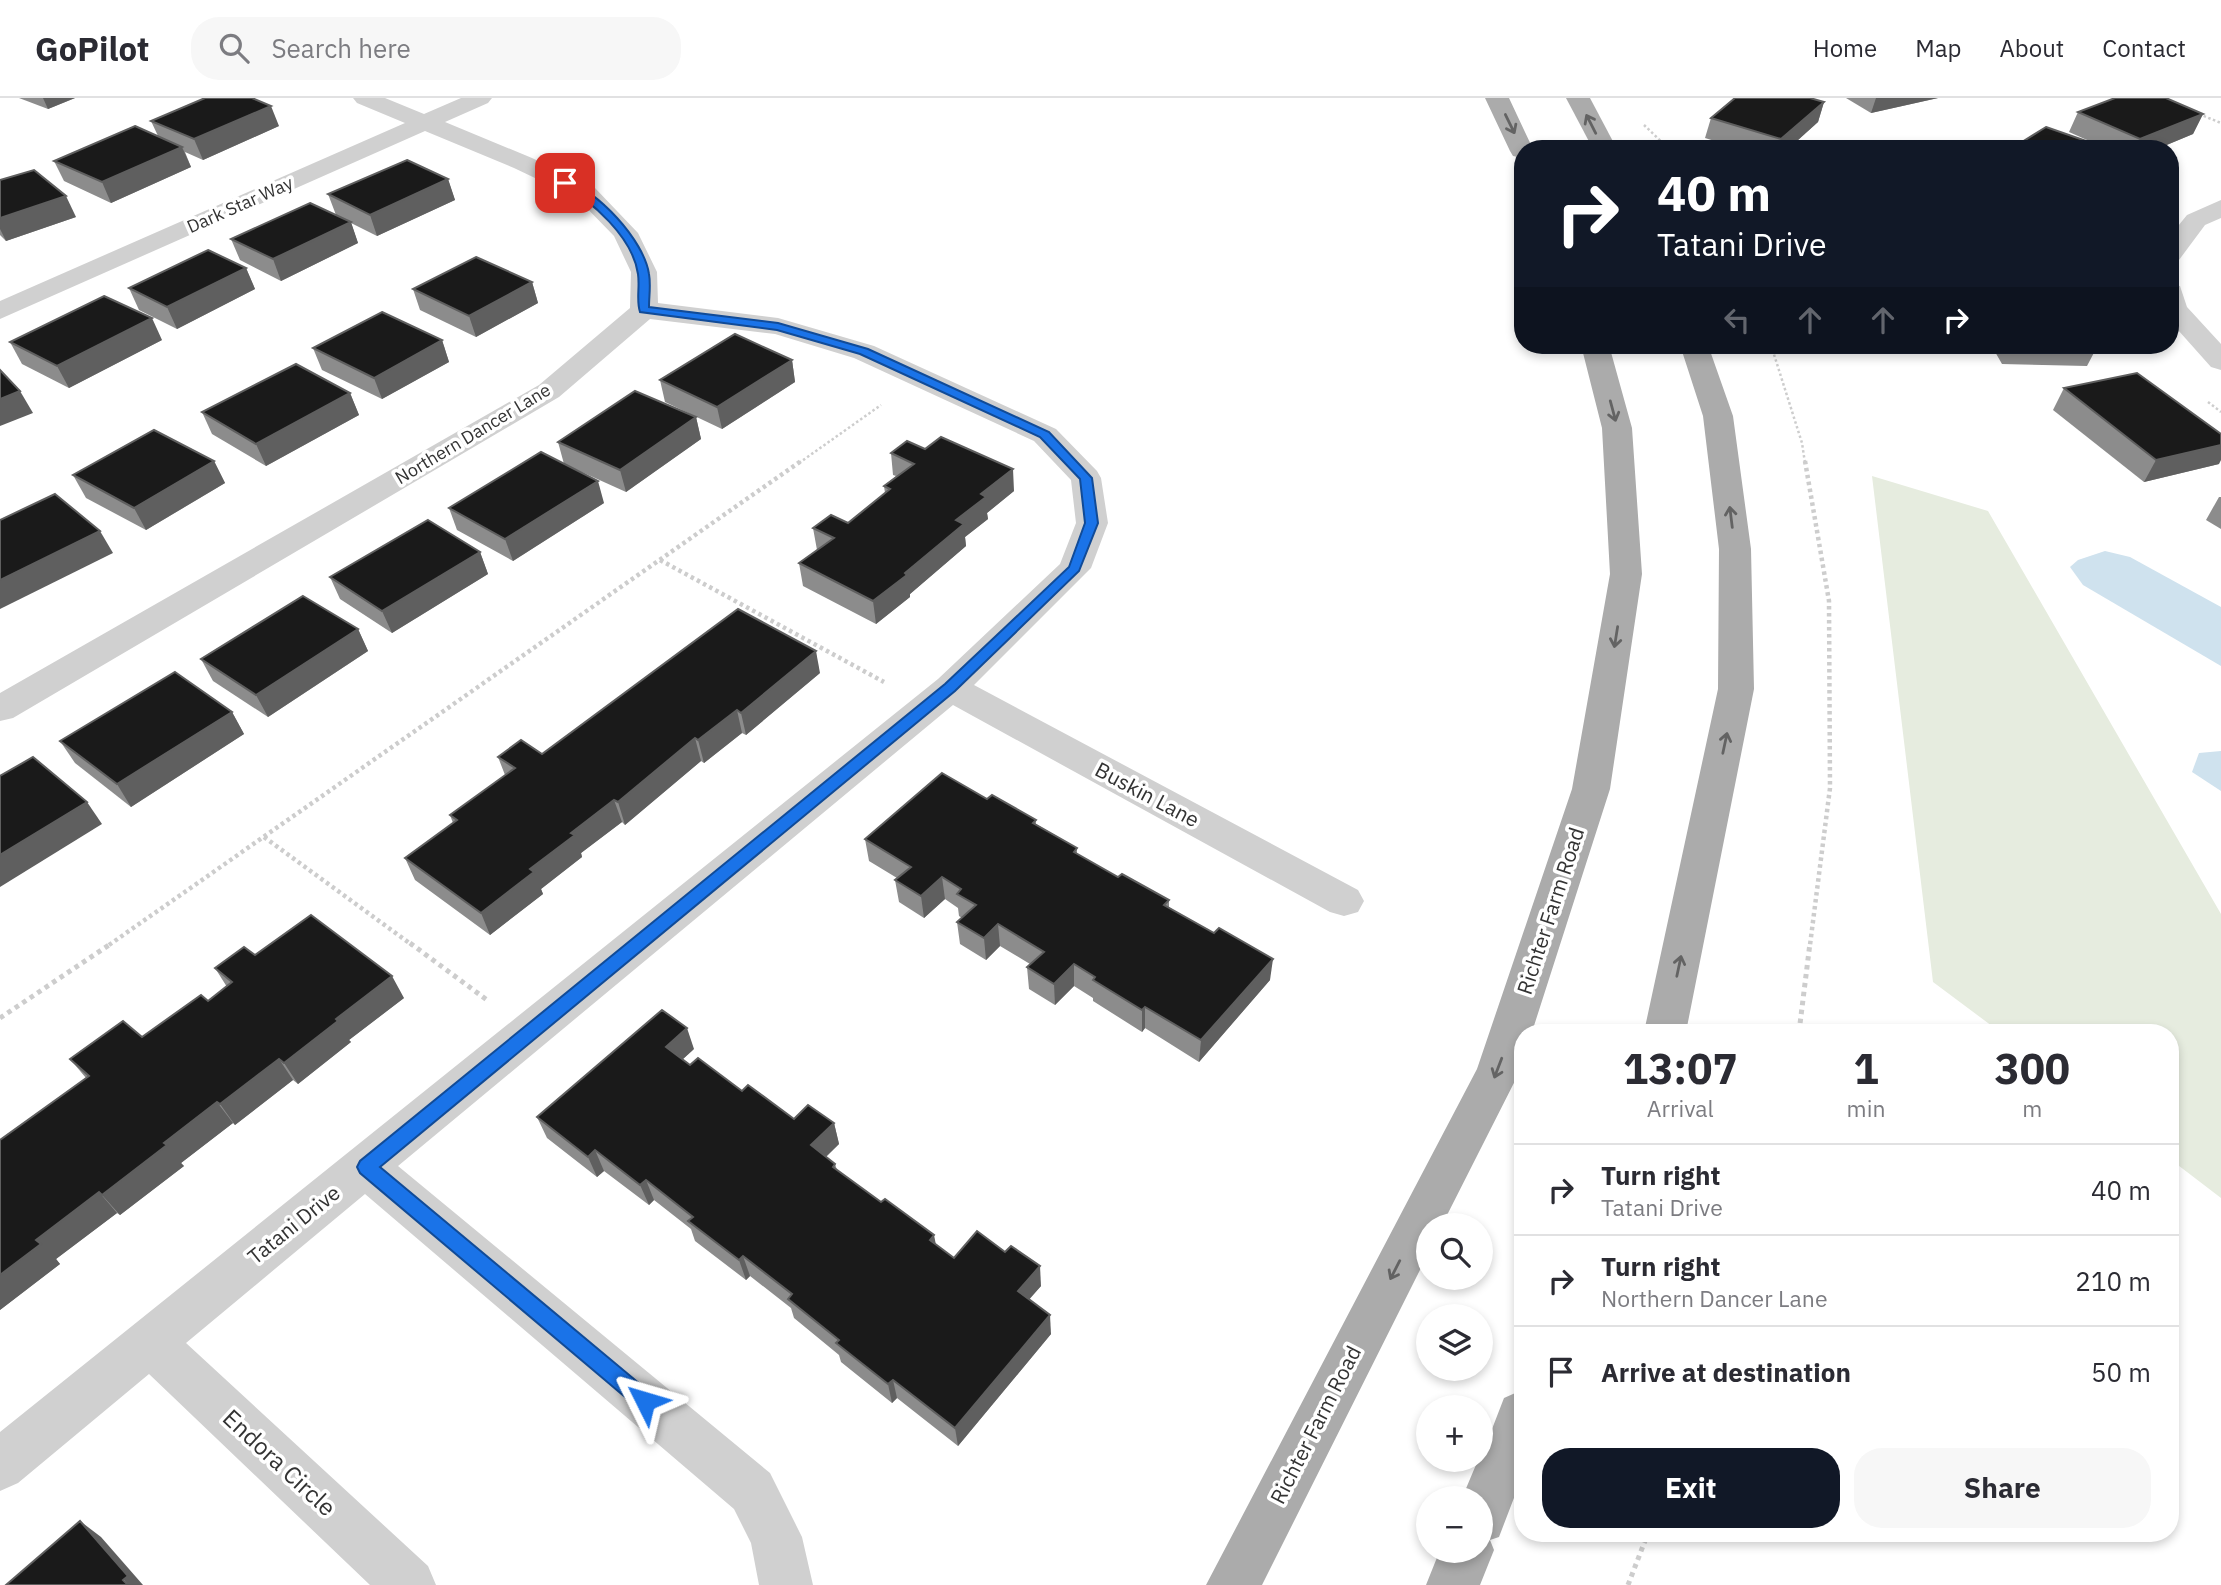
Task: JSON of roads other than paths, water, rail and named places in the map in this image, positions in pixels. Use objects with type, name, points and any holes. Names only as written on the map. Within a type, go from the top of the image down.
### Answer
[{"type":"main road","points":[[1497,98],[1517,140]]},
{"type":"main road","points":[[1578,98],[1600,140]]},
{"type":"main road","name":"Richter Farm Road","points":[[1233,1585],[1498,1072],[1591,789],[1626,574],[1617,428],[1597,354]]},
{"type":"main road","points":[[1667,1024],[1736,689],[1735,549],[1718,416],[1697,354]]},
{"type":"main road","points":[[1493,1486],[1514,1435]]},
{"type":"main road","points":[[1453,1585],[1462,1563]]},
{"type":"street","points":[[365,98],[422,124],[523,163],[586,193],[625,233],[644,272],[644,310]]},
{"type":"street","name":"Dark Star Way","points":[[0,311],[480,98]]},
{"type":"street","points":[[2179,242],[2196,220],[2221,208]]},
{"type":"street","name":"Tatani Drive","points":[[0,1465],[939,697],[1075,568],[1092,523],[1086,478],[1045,435],[864,352],[778,327],[644,310]]},
{"type":"street","name":"Northern Dancer Lane","points":[[0,709],[549,391],[644,310]]},
{"type":"street","points":[[2179,315],[2221,361]]},
{"type":"street","name":"Buskin Lane","points":[[939,697],[1345,901]]},
{"type":"street","points":[[366,1167],[752,1491],[776,1538],[786,1585]]},
{"type":"street","name":"Endora Circle","points":[[149,1341],[409,1585]]},
{"type":"water","points":[[2105,551],[2130,557],[2221,607],[2221,666],[2083,585],[2070,567],[2078,560]]},
{"type":"water","points":[[2221,751],[2221,791],[2192,772],[2199,753]]}]
